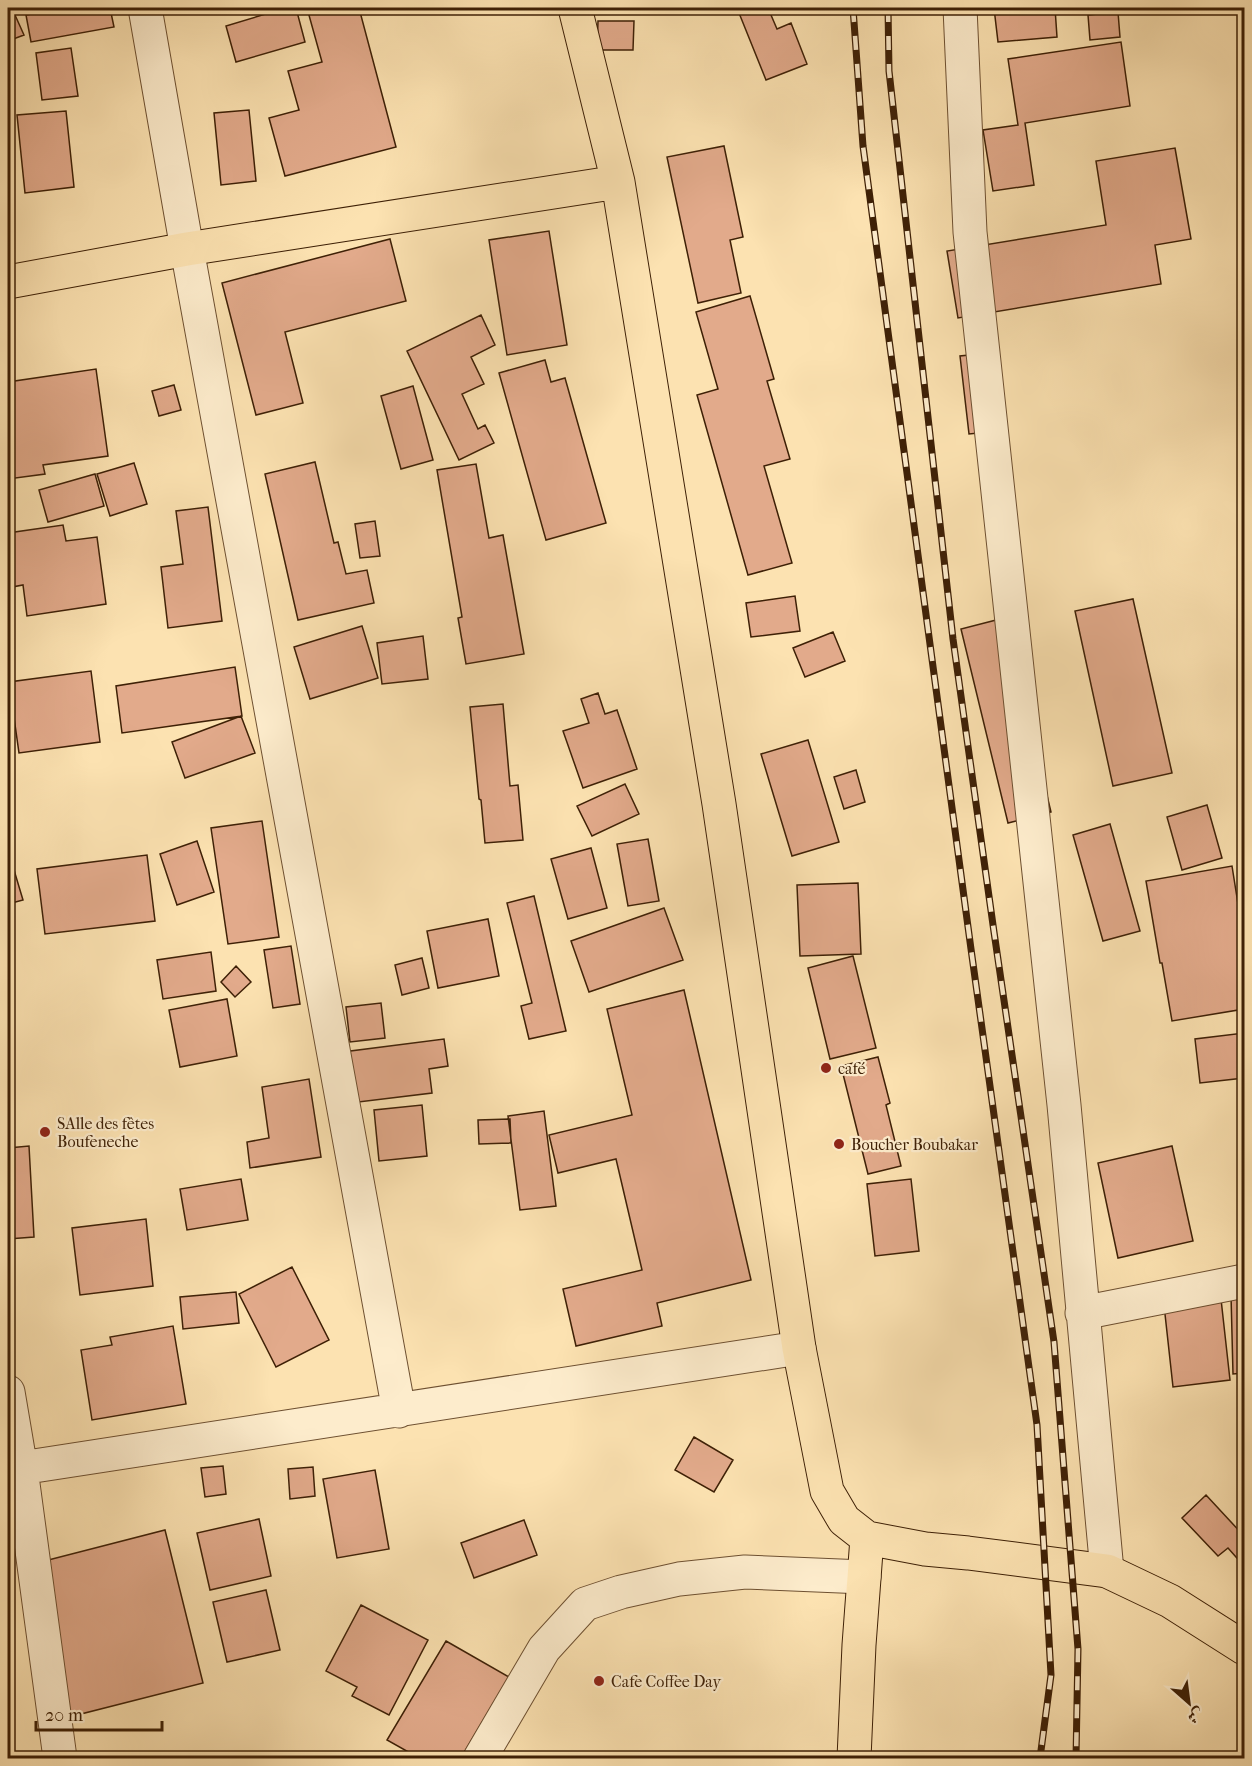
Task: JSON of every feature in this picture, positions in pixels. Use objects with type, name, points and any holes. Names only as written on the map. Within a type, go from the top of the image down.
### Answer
[{"type":"main road","points":[[575,8],[618,182],[720,804],[799,1348],[828,1491],[843,1520],[867,1538],[924,1549],[1107,1571],[1170,1601],[1245,1648]]},
{"type":"main road","points":[[8,282],[187,249],[618,182]]},
{"type":"main road","points":[[854,1758],[867,1538]]},
{"type":"street","points":[[145,8],[399,1411]]},
{"type":"street","points":[[960,8],[970,232],[1064,1106],[1107,1571]]},
{"type":"street","points":[[1082,1313],[1245,1281]]},
{"type":"street","points":[[14,1470],[799,1348]]},
{"type":"street","points":[[8,1392],[14,1470],[60,1758]]},
{"type":"street","points":[[480,1758],[544,1649],[585,1604],[621,1592],[679,1579],[745,1572],[864,1577]]},
{"type":"building","points":[[68,8],[110,8],[114,27],[31,42],[26,15]]},
{"type":"building","points":[[268,8],[296,8],[305,42],[236,62],[226,26],[269,13]]},
{"type":"building","points":[[307,8],[359,8],[396,147],[285,176],[269,118],[299,110],[288,71],[322,62]]},
{"type":"building","points":[[737,8],[768,8],[777,29],[791,23],[807,64],[766,80]]},
{"type":"building","points":[[994,8],[1055,8],[1057,37],[998,42]]},
{"type":"building","points":[[1118,12],[1120,37],[1090,40],[1088,15]]},
{"type":"building","points":[[15,15],[24,35],[8,41],[8,18]]},
{"type":"building","points":[[598,21],[634,21],[633,50],[597,50]]},
{"type":"building","points":[[1121,42],[1130,106],[1025,123],[1034,185],[993,191],[983,130],[1018,125],[1008,59]]},
{"type":"building","points":[[71,48],[78,96],[42,100],[36,53]]},
{"type":"building","points":[[249,110],[256,181],[221,185],[214,113]]},
{"type":"building","points":[[66,111],[74,187],[25,193],[17,115]]},
{"type":"building","points":[[724,146],[743,237],[730,240],[741,293],[698,303],[667,157]]},
{"type":"building","points":[[1175,148],[1191,239],[1155,245],[1161,284],[958,318],[947,251],[1106,225],[1096,161]]},
{"type":"building","points":[[549,231],[567,345],[507,355],[489,240]]},
{"type":"building","points":[[390,239],[406,301],[285,332],[303,403],[256,415],[222,283]]},
{"type":"building","points":[[750,296],[774,379],[767,381],[790,459],[764,466],[792,563],[748,575],[697,395],[718,389],[696,312]]},
{"type":"building","points":[[481,315],[495,345],[471,357],[484,384],[462,394],[478,429],[485,425],[494,443],[459,460],[407,351]]},
{"type":"building","points":[[988,353],[998,431],[969,434],[960,356]]},
{"type":"building","points":[[545,360],[551,382],[565,378],[606,523],[546,540],[499,373]]},
{"type":"building","points":[[96,369],[108,456],[43,465],[45,474],[8,479],[8,382]]},
{"type":"building","points":[[174,385],[181,410],[159,416],[152,391]]},
{"type":"building","points":[[413,386],[433,460],[401,469],[381,396]]},
{"type":"building","points":[[315,462],[334,543],[338,542],[346,574],[367,570],[374,603],[298,620],[265,474]]},
{"type":"building","points":[[134,463],[147,504],[110,516],[97,474]]},
{"type":"building","points":[[476,464],[489,538],[503,535],[524,654],[466,664],[458,618],[462,617],[437,470]]},
{"type":"building","points":[[95,474],[104,506],[48,522],[39,490]]},
{"type":"building","points":[[208,507],[222,621],[168,628],[161,567],[183,564],[176,511]]},
{"type":"building","points":[[375,521],[380,556],[360,558],[355,524]]},
{"type":"building","points":[[63,525],[66,541],[97,537],[106,604],[27,616],[23,585],[12,587],[8,558],[8,533]]},
{"type":"building","points":[[795,596],[800,631],[751,637],[746,603]]},
{"type":"building","points":[[1133,599],[1172,773],[1113,786],[1075,611]]},
{"type":"building","points":[[1004,618],[1051,812],[1008,823],[961,629]]},
{"type":"building","points":[[362,626],[378,678],[310,699],[294,647]]},
{"type":"building","points":[[833,632],[845,661],[805,677],[793,648]]},
{"type":"building","points":[[423,636],[428,679],[382,684],[377,643]]},
{"type":"building","points":[[235,667],[242,716],[122,733],[116,686]]},
{"type":"building","points":[[91,671],[100,742],[19,753],[9,682]]},
{"type":"building","points":[[598,693],[605,714],[617,710],[637,769],[583,788],[563,731],[589,723],[581,699]]},
{"type":"building","points":[[503,704],[510,786],[518,785],[523,840],[485,843],[470,707]]},
{"type":"building","points":[[241,716],[255,753],[185,778],[172,742]]},
{"type":"building","points":[[808,740],[839,842],[792,856],[761,754]]},
{"type":"building","points":[[856,770],[865,802],[844,809],[834,777]]},
{"type":"building","points":[[625,784],[639,814],[592,836],[577,806]]},
{"type":"building","points":[[1207,805],[1222,858],[1182,870],[1167,817]]},
{"type":"building","points":[[262,821],[279,937],[228,944],[211,828]]},
{"type":"building","points":[[1110,824],[1140,931],[1103,941],[1073,835]]},
{"type":"building","points":[[648,839],[659,901],[628,906],[617,844]]},
{"type":"building","points":[[197,841],[214,892],[177,905],[160,854]]},
{"type":"building","points":[[591,848],[607,908],[568,919],[551,859]]},
{"type":"building","points":[[147,855],[155,921],[45,934],[37,869]]},
{"type":"building","points":[[1232,866],[1244,942],[1244,1009],[1172,1021],[1146,881]]},
{"type":"building","points":[[14,870],[23,900],[8,904],[8,872]]},
{"type":"building","points":[[858,883],[861,954],[800,956],[797,885]]},
{"type":"building","points":[[534,896],[566,1031],[529,1039],[521,1006],[532,1003],[507,903]]},
{"type":"building","points":[[664,908],[683,960],[589,992],[571,941]]},
{"type":"building","points":[[488,919],[499,976],[438,988],[427,931]]},
{"type":"building","points":[[291,946],[300,1004],[273,1008],[264,950]]},
{"type":"building","points":[[211,952],[216,991],[163,999],[157,960]]},
{"type":"building","points":[[853,956],[876,1048],[830,1059],[808,968]]},
{"type":"building","points":[[422,958],[429,988],[402,995],[395,965]]},
{"type":"building","points":[[236,966],[251,982],[235,997],[221,982]]},
{"type":"building","points":[[684,990],[751,1280],[657,1303],[662,1326],[576,1346],[563,1289],[642,1270],[616,1159],[558,1173],[549,1135],[632,1115],[607,1009]]},
{"type":"building","points":[[227,999],[237,1056],[180,1067],[169,1010]]},
{"type":"building","points":[[381,1003],[385,1038],[350,1042],[346,1007]]},
{"type":"building","points":[[1244,1033],[1244,1078],[1200,1083],[1195,1039]]},
{"type":"building","points":[[444,1039],[448,1066],[429,1069],[432,1093],[342,1104],[335,1053]]},
{"type":"building","points":[[878,1057],[890,1103],[886,1105],[901,1166],[868,1174],[841,1066]]},
{"type":"building","points":[[309,1079],[321,1157],[250,1168],[247,1142],[269,1138],[262,1087]]},
{"type":"building","points":[[422,1105],[427,1156],[379,1161],[374,1110]]},
{"type":"building","points":[[544,1111],[556,1206],[520,1210],[508,1116]]},
{"type":"building","points":[[510,1119],[511,1143],[479,1144],[478,1120]]},
{"type":"building","points":[[29,1146],[34,1237],[8,1239],[8,1148]]},
{"type":"building","points":[[1172,1146],[1193,1241],[1118,1258],[1098,1163]]},
{"type":"building","points":[[241,1179],[248,1220],[187,1230],[180,1189]]},
{"type":"building","points":[[911,1179],[919,1251],[875,1256],[867,1184]]},
{"type":"building","points":[[146,1219],[153,1286],[80,1295],[72,1228]]},
{"type":"building","points":[[292,1267],[329,1340],[276,1367],[239,1294]]},
{"type":"building","points":[[236,1292],[239,1323],[183,1329],[180,1297]]},
{"type":"building","points":[[1231,1295],[1244,1295],[1244,1373],[1233,1374]]},
{"type":"building","points":[[1221,1299],[1230,1380],[1173,1387],[1164,1305]]},
{"type":"building","points":[[173,1326],[186,1404],[92,1420],[81,1350],[112,1345],[110,1337]]},
{"type":"building","points":[[694,1437],[733,1460],[714,1492],[675,1470]]},
{"type":"building","points":[[223,1466],[226,1494],[205,1497],[201,1468]]},
{"type":"building","points":[[313,1467],[315,1496],[290,1499],[288,1469]]},
{"type":"building","points":[[375,1470],[389,1549],[337,1558],[323,1479]]},
{"type":"building","points":[[1206,1495],[1244,1536],[1244,1566],[1228,1548],[1218,1556],[1182,1518]]},
{"type":"building","points":[[259,1519],[271,1576],[210,1590],[197,1533]]},
{"type":"building","points":[[524,1520],[537,1555],[474,1578],[461,1543]]},
{"type":"building","points":[[165,1530],[203,1683],[69,1717],[21,1567]]},
{"type":"building","points":[[266,1590],[280,1650],[227,1662],[213,1602]]},
{"type":"building","points":[[361,1605],[428,1640],[389,1715],[352,1696],[357,1687],[326,1671]]},
{"type":"building","points":[[446,1641],[509,1677],[461,1758],[419,1758],[387,1740]]},
{"type":"railway","points":[[853,8],[863,146],[1037,1425],[1051,1675],[1040,1758]]},
{"type":"railway","points":[[888,8],[889,71],[953,639],[1054,1342],[1078,1649],[1076,1758]]},
{"type":"place","name":"café","points":[[826,1068]]},
{"type":"place","name":"SAlle des fêtes Boufeneche","points":[[45,1132]]},
{"type":"place","name":"Boucher Boubakar","points":[[839,1144]]},
{"type":"place","name":"Cafe Coffee Day","points":[[599,1681]]}]
